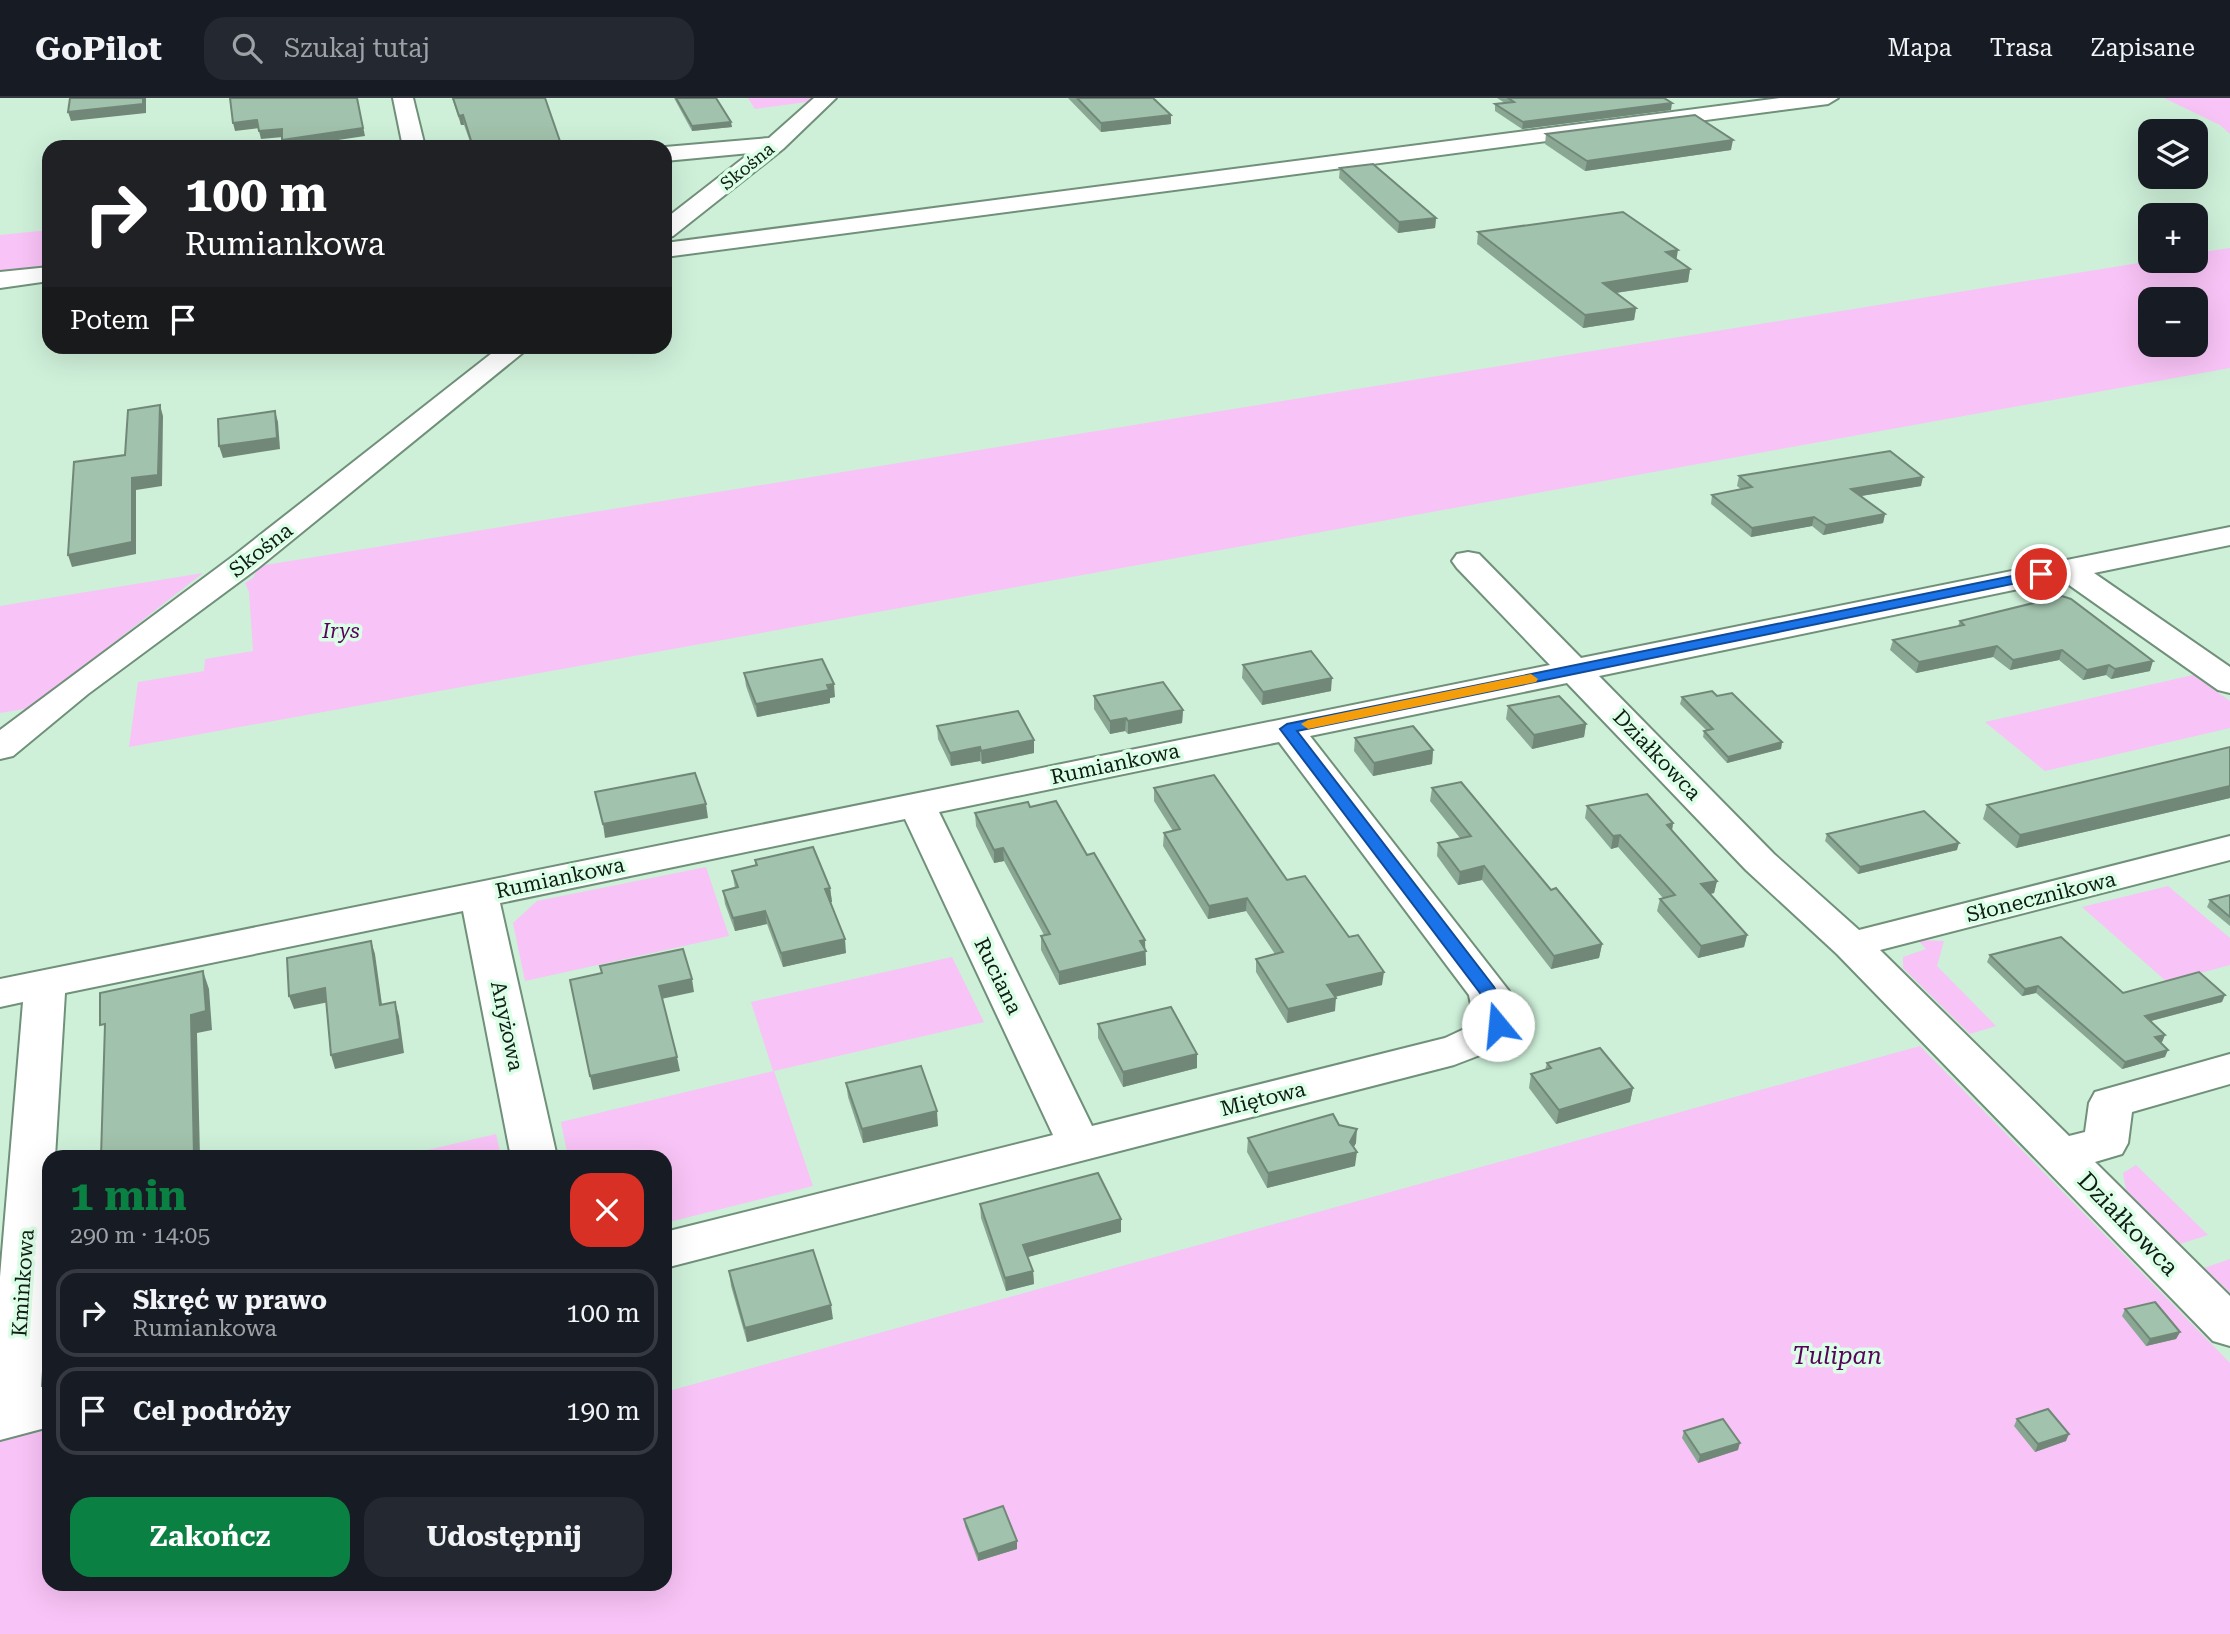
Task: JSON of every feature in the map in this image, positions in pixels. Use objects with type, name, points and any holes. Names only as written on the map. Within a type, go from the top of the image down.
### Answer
[{"type":"street","points":[[403,98],[412,140]]},
{"type":"street","name":"Skośna","points":[[672,226],[775,144],[826,98]]},
{"type":"street","points":[[672,249],[1828,98]]},
{"type":"street","points":[[672,153],[775,144]]},
{"type":"street","points":[[678,196],[716,191]]},
{"type":"street","points":[[0,280],[42,275]]},
{"type":"street","name":"Skośna","points":[[0,748],[76,687],[247,561],[508,354]]},
{"type":"street","name":"Rumiankowa","points":[[0,993],[2230,536]]},
{"type":"street","name":"Działkowca","points":[[1468,561],[1760,862],[1851,945],[2230,1327]]},
{"type":"street","points":[[2067,569],[2230,683]]},
{"type":"street","name":"Miętowa","points":[[672,1248],[1454,1050],[1490,1035],[1498,1025],[1498,1012],[1488,991],[1287,729]]},
{"type":"street","name":"Ruciana","points":[[917,805],[1080,1146]]},
{"type":"street","name":"Słonecznikowa","points":[[1851,945],[2230,848]]},
{"type":"street","name":"Anyżowa","points":[[479,895],[533,1150]]},
{"type":"street","name":"Kminkowa","points":[[21,1413],[45,984]]},
{"type":"street","name":"Działkowca","points":[[2060,1155],[2106,1143],[2110,1103],[2230,1069]]},
{"type":"green space","points":[[748,98],[812,98],[807,102],[755,109]]},
{"type":"green space","points":[[2164,98],[2230,98],[2230,134],[2208,119]]},
{"type":"green space","points":[[42,231],[42,271],[0,277],[0,235]]},
{"type":"green space","name":"Irys","points":[[2230,248],[2230,368],[129,747],[138,682],[204,671],[205,659],[253,651],[249,592],[245,583],[253,578],[259,566],[2138,263],[2138,273],[2208,273],[2208,251]]},
{"type":"green space","points":[[203,573],[30,708],[0,713],[0,606]]},
{"type":"green space","points":[[2193,675],[2230,701],[2230,728],[2045,771],[1985,722]]},
{"type":"green space","points":[[706,867],[729,936],[525,981],[513,923],[537,901]]},
{"type":"green space","points":[[2168,886],[2230,938],[2230,965],[2167,982],[2082,907]]},
{"type":"green space","points":[[1918,940],[1944,941],[1937,966],[1996,1026],[1970,1034],[1903,968],[1903,957],[1926,949]]},
{"type":"green space","points":[[952,957],[984,1022],[774,1071],[813,1186],[672,1221],[672,1150],[567,1150],[561,1122],[773,1071],[751,1002]]},
{"type":"green space","name":"Tulipan","points":[[1920,1046],[2230,1363],[2230,1634],[0,1634],[0,1440],[42,1429],[42,1591],[672,1591],[672,1390]]},
{"type":"green space","points":[[496,1134],[499,1150],[427,1150]]},
{"type":"green space","points":[[2136,1165],[2208,1235],[2180,1244],[2126,1190],[2123,1173]]},
{"type":"green space","points":[[2230,1259],[2230,1293],[2204,1268]]},
{"type":"building","points":[[70,98],[143,98],[143,104],[68,112]]},
{"type":"building","points":[[230,98],[357,98],[363,128],[282,140],[282,129],[259,131],[257,120],[233,123]]},
{"type":"building","points":[[453,98],[545,98],[560,140],[471,140],[463,115],[459,116]]},
{"type":"building","points":[[676,98],[716,98],[731,122],[692,126]]},
{"type":"building","points":[[1077,98],[1153,98],[1171,115],[1101,123]]},
{"type":"building","points":[[1508,98],[1664,98],[1672,103],[1523,122],[1495,104],[1514,102]]},
{"type":"building","points":[[1695,115],[1733,140],[1587,161],[1546,134]]},
{"type":"building","points":[[1373,164],[1436,218],[1399,222],[1340,168]]},
{"type":"building","points":[[1623,212],[1678,250],[1666,252],[1690,269],[1603,283],[1636,308],[1585,315],[1478,232]]},
{"type":"building","points":[[160,405],[158,475],[132,478],[132,542],[68,555],[74,462],[125,455],[128,410]]},
{"type":"building","points":[[275,411],[277,438],[219,446],[218,419]]},
{"type":"building","points":[[1890,451],[1923,477],[1851,489],[1885,514],[1826,525],[1814,517],[1752,528],[1712,495],[1752,487],[1739,476]]},
{"type":"building","points":[[2062,596],[2071,599],[2153,661],[2115,669],[2109,665],[2087,670],[2062,650],[2013,660],[1997,646],[1919,662],[1893,640],[1964,625],[1960,621]]},
{"type":"building","points":[[1311,651],[1332,678],[1263,692],[1243,665]]},
{"type":"building","points":[[822,659],[834,684],[827,685],[829,690],[756,704],[744,673]]},
{"type":"building","points":[[1163,682],[1183,710],[1128,721],[1126,718],[1110,721],[1094,696]]},
{"type":"building","points":[[1712,691],[1717,696],[1732,693],[1782,742],[1728,757],[1704,731],[1713,729],[1682,697]]},
{"type":"building","points":[[1559,696],[1586,724],[1534,735],[1508,706]]},
{"type":"building","points":[[1018,711],[1034,740],[981,751],[980,747],[950,753],[937,726]]},
{"type":"building","points":[[1413,726],[1433,750],[1374,763],[1355,738]]},
{"type":"building","points":[[2230,747],[2230,786],[2020,835],[1987,805]]},
{"type":"building","points":[[695,773],[706,804],[603,824],[595,792]]},
{"type":"building","points":[[1214,775],[1287,880],[1305,876],[1349,937],[1358,935],[1384,972],[1327,985],[1336,998],[1288,1009],[1256,959],[1283,952],[1247,898],[1209,906],[1164,833],[1180,829],[1154,788]]},
{"type":"building","points":[[1461,782],[1551,890],[1556,888],[1602,944],[1554,956],[1484,866],[1460,872],[1438,843],[1471,836],[1432,788]]},
{"type":"building","points":[[1647,794],[1673,823],[1667,825],[1717,881],[1701,884],[1747,935],[1701,946],[1660,899],[1675,895],[1620,835],[1613,836],[1587,806]]},
{"type":"building","points":[[1056,801],[1087,855],[1094,853],[1145,940],[1140,941],[1146,951],[1059,972],[1041,936],[1050,934],[1003,848],[994,850],[975,813],[1028,802],[1030,807]]},
{"type":"building","points":[[1924,811],[1959,843],[1860,867],[1827,834]]},
{"type":"building","points":[[813,847],[830,888],[825,889],[845,939],[781,953],[765,911],[733,918],[723,891],[738,887],[732,871],[757,865],[755,860]]},
{"type":"building","points":[[2230,895],[2230,917],[2210,900]]},
{"type":"building","points":[[2061,937],[2123,993],[2199,972],[2225,995],[2145,1016],[2165,1035],[2155,1037],[2168,1050],[2125,1062],[2038,986],[2025,989],[1990,955]]},
{"type":"building","points":[[371,941],[380,1005],[395,1002],[400,1039],[331,1055],[325,988],[289,996],[287,958]]},
{"type":"building","points":[[683,949],[692,979],[659,986],[677,1057],[590,1076],[570,980],[602,973],[600,966]]},
{"type":"building","points":[[203,971],[206,1011],[191,1015],[194,1150],[101,1150],[105,1024],[100,1025],[100,993]]},
{"type":"building","points":[[1171,1007],[1197,1054],[1123,1072],[1098,1024]]},
{"type":"building","points":[[1600,1048],[1633,1088],[1559,1110],[1531,1074],[1551,1068],[1547,1063]]},
{"type":"building","points":[[921,1066],[937,1111],[862,1129],[846,1083]]},
{"type":"building","points":[[1333,1114],[1339,1125],[1357,1129],[1350,1142],[1357,1152],[1268,1173],[1248,1138]]},
{"type":"building","points":[[1098,1173],[1121,1219],[1023,1245],[1033,1271],[1005,1278],[980,1204]]},
{"type":"building","points":[[813,1250],[831,1305],[745,1328],[729,1271]]},
{"type":"building","points":[[2155,1302],[2180,1332],[2150,1339],[2125,1309]]},
{"type":"building","points":[[2048,1409],[2069,1434],[2038,1444],[2017,1419]]},
{"type":"building","points":[[1723,1419],[1740,1443],[1700,1455],[1684,1431]]},
{"type":"building","points":[[1003,1506],[1017,1541],[978,1554],[964,1519]]},
{"type":"slow traffic","points":[[1308,724],[1531,679]]},
{"type":"route","points":[[1498,1025],[1498,1012],[1488,991],[1287,729],[2041,574]]}]
